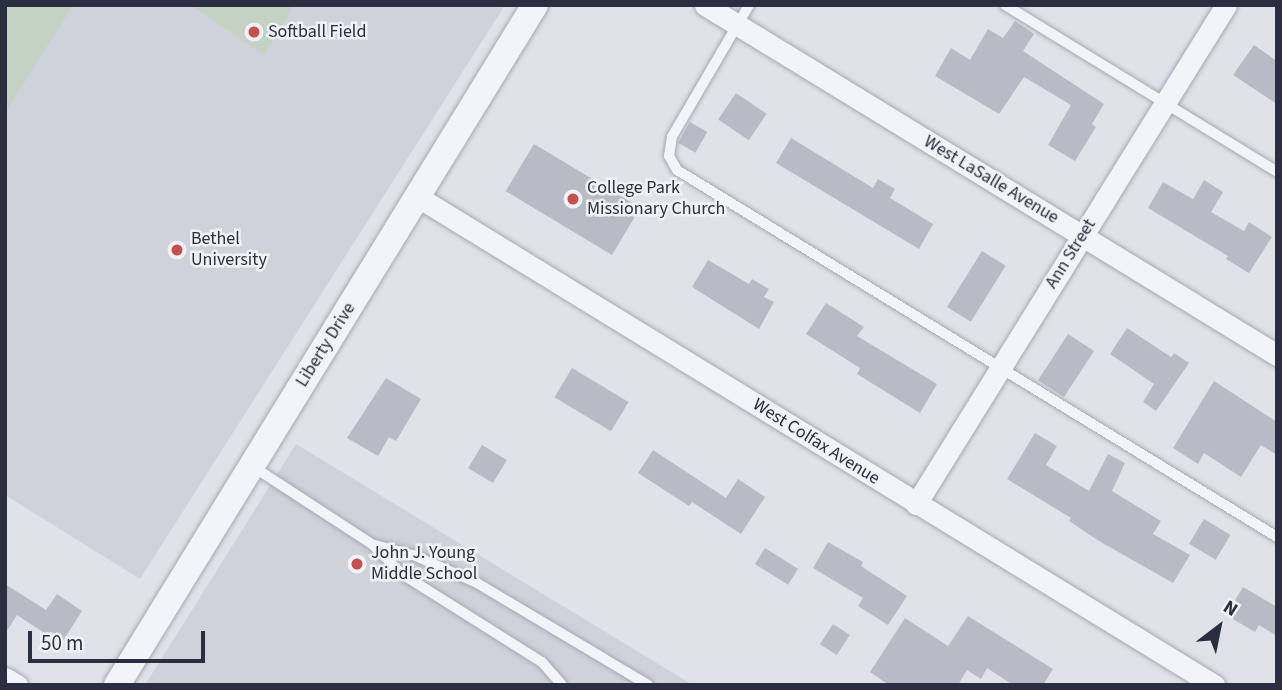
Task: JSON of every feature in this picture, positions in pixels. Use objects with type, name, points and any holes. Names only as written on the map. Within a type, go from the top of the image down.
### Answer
[{"type":"street","name":"Liberty Drive","points":[[117,685],[535,5]]},
{"type":"street","name":"West LaSalle Avenue","points":[[705,5],[1277,355]]},
{"type":"street","name":"Ann Street","points":[[916,504],[1226,5]]},
{"type":"street","name":"West Colfax Avenue","points":[[418,197],[1214,685]]},
{"type":"street","points":[[5,678],[17,685]]},
{"type":"lane","points":[[749,5],[672,137],[668,146],[673,165],[999,369],[1277,537]]},
{"type":"lane","points":[[1005,5],[1277,172]]},
{"type":"lane","points":[[252,466],[373,545],[402,574],[542,662],[562,685]]},
{"type":"lane","points":[[373,545],[413,555],[477,583],[648,685]]},
{"type":"shaded area","name":"Bethel University","points":[[5,5],[505,5],[140,579],[5,495]]},
{"type":"shaded area","name":"John J. Young Middle School","points":[[296,444],[693,685],[145,685]]},
{"type":"green space","points":[[5,5],[73,5],[5,113]]},
{"type":"green space","name":"Softball Field","points":[[191,5],[294,5],[264,55]]},
{"type":"building","points":[[1015,21],[1034,34],[1023,51],[1104,104],[1092,124],[1096,127],[1075,161],[1048,145],[1071,105],[1024,77],[999,114],[935,76],[951,48],[970,60],[988,29],[1003,38]]},
{"type":"building","points":[[1254,45],[1277,61],[1277,104],[1233,75]]},
{"type":"building","points":[[736,93],[767,114],[749,140],[718,120]]},
{"type":"building","points":[[690,122],[707,132],[695,153],[678,143]]},
{"type":"building","points":[[791,138],[873,188],[878,179],[895,189],[890,198],[933,224],[919,249],[776,163]]},
{"type":"building","name":"College Park Missionary Church","points":[[534,144],[640,208],[612,255],[506,191]]},
{"type":"building","points":[[1204,180],[1223,192],[1211,212],[1244,231],[1249,222],[1272,237],[1249,273],[1226,259],[1228,256],[1148,208],[1163,182],[1193,199]]},
{"type":"building","points":[[982,251],[1006,266],[971,322],[947,307]]},
{"type":"building","points":[[708,260],[749,284],[752,279],[769,289],[764,297],[774,302],[759,329],[692,287]]},
{"type":"building","points":[[826,303],[864,327],[857,336],[937,384],[920,413],[857,374],[860,368],[806,334]]},
{"type":"building","points":[[1127,328],[1171,357],[1174,353],[1189,363],[1156,411],[1143,402],[1154,384],[1110,354]]},
{"type":"building","points":[[1068,334],[1094,351],[1064,397],[1038,380]]},
{"type":"building","points":[[572,368],[629,402],[611,431],[554,397]]},
{"type":"building","points":[[386,378],[421,399],[396,441],[389,437],[378,456],[347,438]]},
{"type":"building","points":[[1214,381],[1277,422],[1277,455],[1261,445],[1241,477],[1204,453],[1198,464],[1173,448]]},
{"type":"building","points":[[1035,433],[1057,446],[1046,465],[1089,491],[1108,454],[1125,463],[1112,491],[1161,521],[1153,534],[1190,555],[1173,583],[1099,541],[1069,521],[1071,518],[1007,479]]},
{"type":"building","points":[[482,445],[507,460],[493,483],[468,468]]},
{"type":"building","points":[[653,450],[726,498],[738,479],[765,497],[741,534],[692,502],[689,506],[638,473]]},
{"type":"building","points":[[1204,519],[1231,535],[1216,560],[1189,544]]},
{"type":"building","points":[[828,542],[863,562],[861,566],[907,596],[888,625],[858,606],[863,598],[813,568]]},
{"type":"building","points":[[765,548],[798,569],[788,585],[755,564]]},
{"type":"building","points":[[5,584],[46,610],[57,594],[82,611],[61,644],[17,615],[5,634]]},
{"type":"building","points":[[1243,587],[1277,607],[1277,636],[1259,625],[1255,632],[1226,615]]},
{"type":"building","points":[[968,616],[1053,669],[1043,685],[1013,685],[987,668],[981,679],[967,670],[958,685],[889,685],[870,672],[905,618],[948,646]]},
{"type":"building","points":[[833,624],[850,635],[837,655],[820,644]]},
{"type":"place","name":"Softball Field","points":[[254,32]]},
{"type":"place","name":"College Park Missionary Church","points":[[573,199]]},
{"type":"place","name":"Bethel University","points":[[177,250]]},
{"type":"place","name":"John J. Young Middle School","points":[[357,564]]}]
